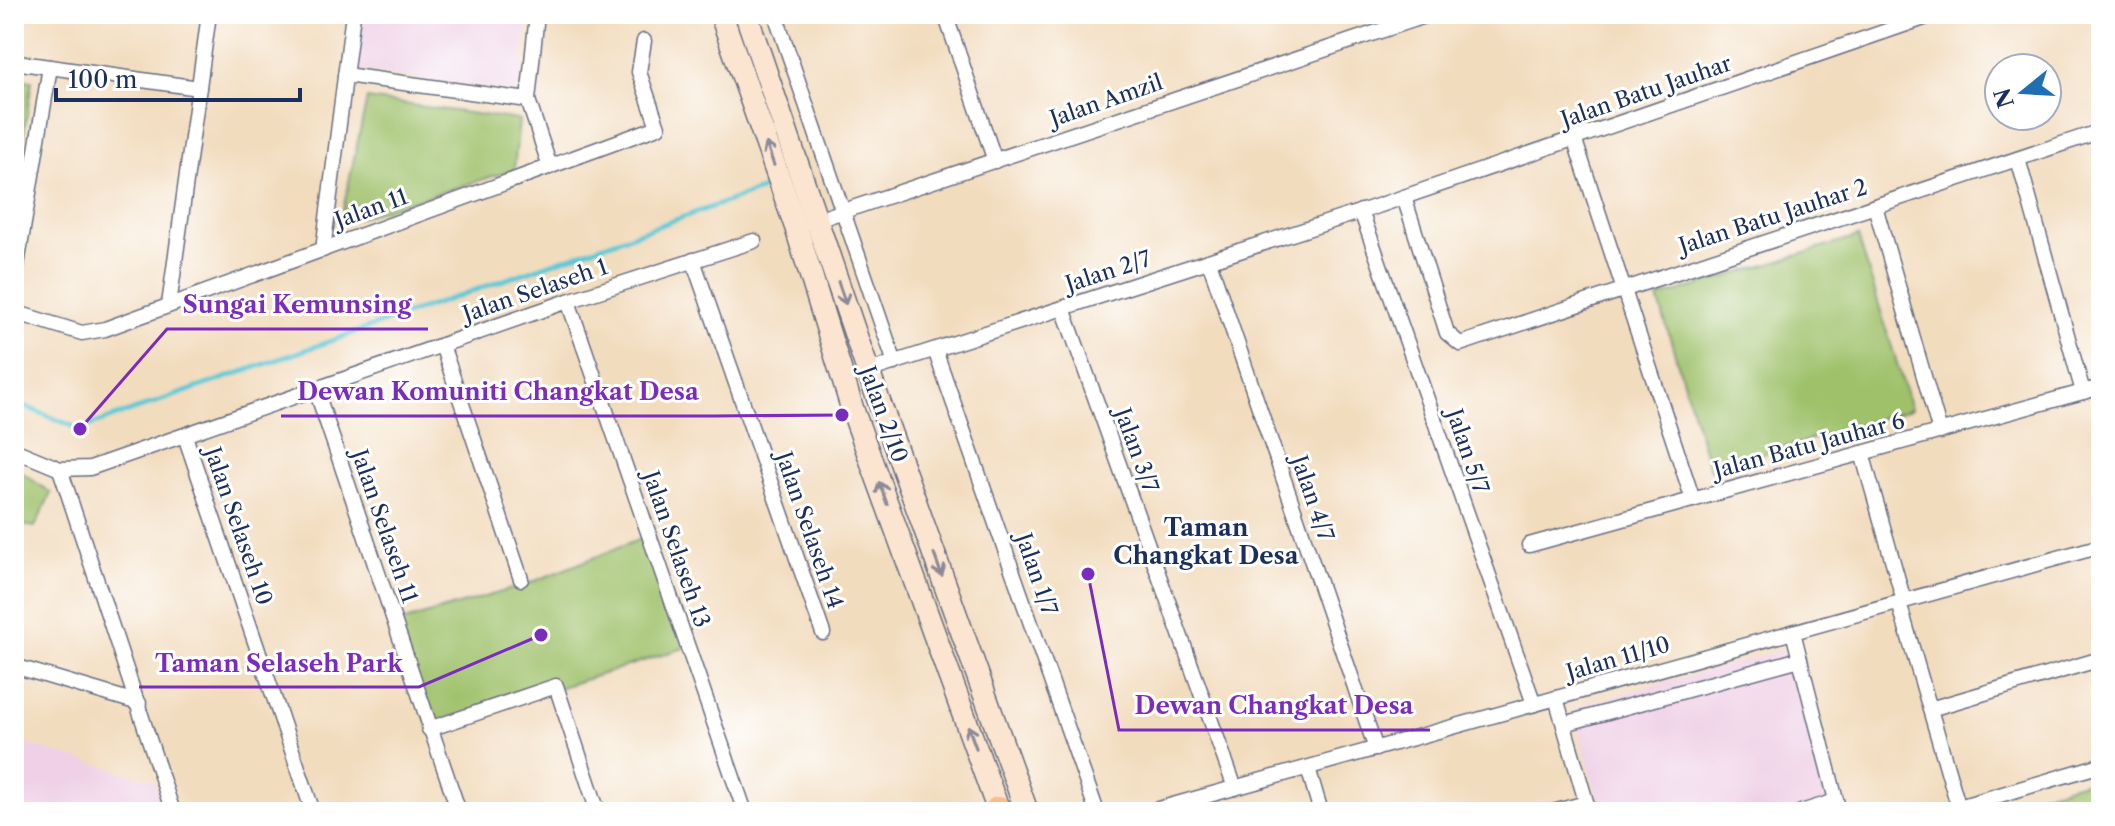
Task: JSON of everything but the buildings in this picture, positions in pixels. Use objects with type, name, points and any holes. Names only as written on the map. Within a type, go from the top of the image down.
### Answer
[{"type":"street","points":[[169,305],[209,14]]},
{"type":"street","points":[[323,250],[353,14]]},
{"type":"street","points":[[537,14],[528,100],[550,167]]},
{"type":"street","name":"Jalan 2/10","points":[[721,14],[868,371],[1014,810]]},
{"type":"street","name":"Jalan 2/10","points":[[746,14],[806,223],[853,411],[1014,810]]},
{"type":"street","points":[[775,14],[895,363]]},
{"type":"street","points":[[945,14],[995,161]]},
{"type":"street","name":"Jalan Amzil","points":[[806,223],[1431,14]]},
{"type":"street","name":"Jalan Batu Jauhar","points":[[1365,210],[1936,14]]},
{"type":"street","name":"Jalan 11","points":[[14,312],[82,333],[105,329],[658,127],[639,72],[644,41]]},
{"type":"street","points":[[14,62],[199,88]]},
{"type":"street","points":[[14,283],[50,67]]},
{"type":"street","points":[[345,75],[528,100]]},
{"type":"street","name":"Jalan Batu Jauhar 2","points":[[1404,197],[1447,333],[1460,344],[2101,131]]},
{"type":"street","points":[[1574,138],[1693,500]]},
{"type":"street","points":[[2018,159],[2083,392]]},
{"type":"street","points":[[1875,206],[1940,432]]},
{"type":"street","name":"Jalan 2/7","points":[[868,371],[1365,210]]},
{"type":"street","name":"Jalan 5/7","points":[[1365,210],[1534,704]]},
{"type":"street","name":"Jalan Selaseh 1","points":[[14,450],[60,469],[90,468],[568,301],[754,241]]},
{"type":"street","name":"Jalan Selaseh 14","points":[[693,260],[823,633]]},
{"type":"street","name":"Jalan 4/7","points":[[1209,261],[1376,749]]},
{"type":"street","name":"Jalan Selaseh 13","points":[[568,301],[745,812]]},
{"type":"street","name":"Jalan 3/7","points":[[1063,308],[1235,788]]},
{"type":"street","points":[[442,345],[521,579]]},
{"type":"street","name":"Jalan 1/7","points":[[935,350],[1097,812]]},
{"type":"street","name":"Jalan Batu Jauhar 6","points":[[1529,545],[2101,387]]},
{"type":"street","name":"Jalan Selaseh 11","points":[[316,390],[459,812]]},
{"type":"street","name":"Jalan Selaseh 10","points":[[185,436],[313,812]]},
{"type":"street","points":[[1862,453],[1959,810],[2101,765]]},
{"type":"street","points":[[60,469],[173,812]]},
{"type":"street","name":"Jalan 11/10","points":[[1148,812],[2101,546]]},
{"type":"street","points":[[1793,632],[1837,807],[1801,812]]},
{"type":"street","points":[[1564,724],[1800,659]]},
{"type":"street","points":[[1930,709],[2101,659]]},
{"type":"street","points":[[14,666],[139,703]]},
{"type":"street","points":[[429,729],[556,686],[598,812]]},
{"type":"street","points":[[1553,812],[1588,807],[1556,698]]},
{"type":"street","points":[[1308,768],[1321,812]]},
{"type":"shaded area","points":[[360,14],[529,14],[519,91],[352,70]]},
{"type":"shaded area","points":[[1791,648],[1838,812],[1602,812],[1572,708]]},
{"type":"shaded area","points":[[14,741],[155,781],[163,812],[35,812],[14,806]]},
{"type":"green space","points":[[14,78],[32,81],[14,198]]},
{"type":"green space","points":[[367,99],[519,120],[514,170],[340,223]]},
{"type":"green space","points":[[1858,237],[1911,409],[1710,470],[1658,298]]},
{"type":"green space","points":[[14,467],[51,493],[35,527],[14,524]]},
{"type":"green space","points":[[648,536],[687,647],[429,729],[395,624],[525,585]]},
{"type":"green space","points":[[2101,777],[2101,811],[1979,812]]},
{"type":"waterway","points":[[14,402],[80,429],[763,189]]},
{"type":"place","name":"Dewan Komuniti Changkat Desa","points":[[842,415]]},
{"type":"place","name":"Sungai Kemunsing","points":[[80,429]]},
{"type":"place","name":"Dewan Changkat Desa","points":[[1088,574]]},
{"type":"place","name":"Taman Selaseh Park","points":[[541,635]]},
{"type":"district","name":"Taman Changkat Desa","points":[[1206,542]]}]
